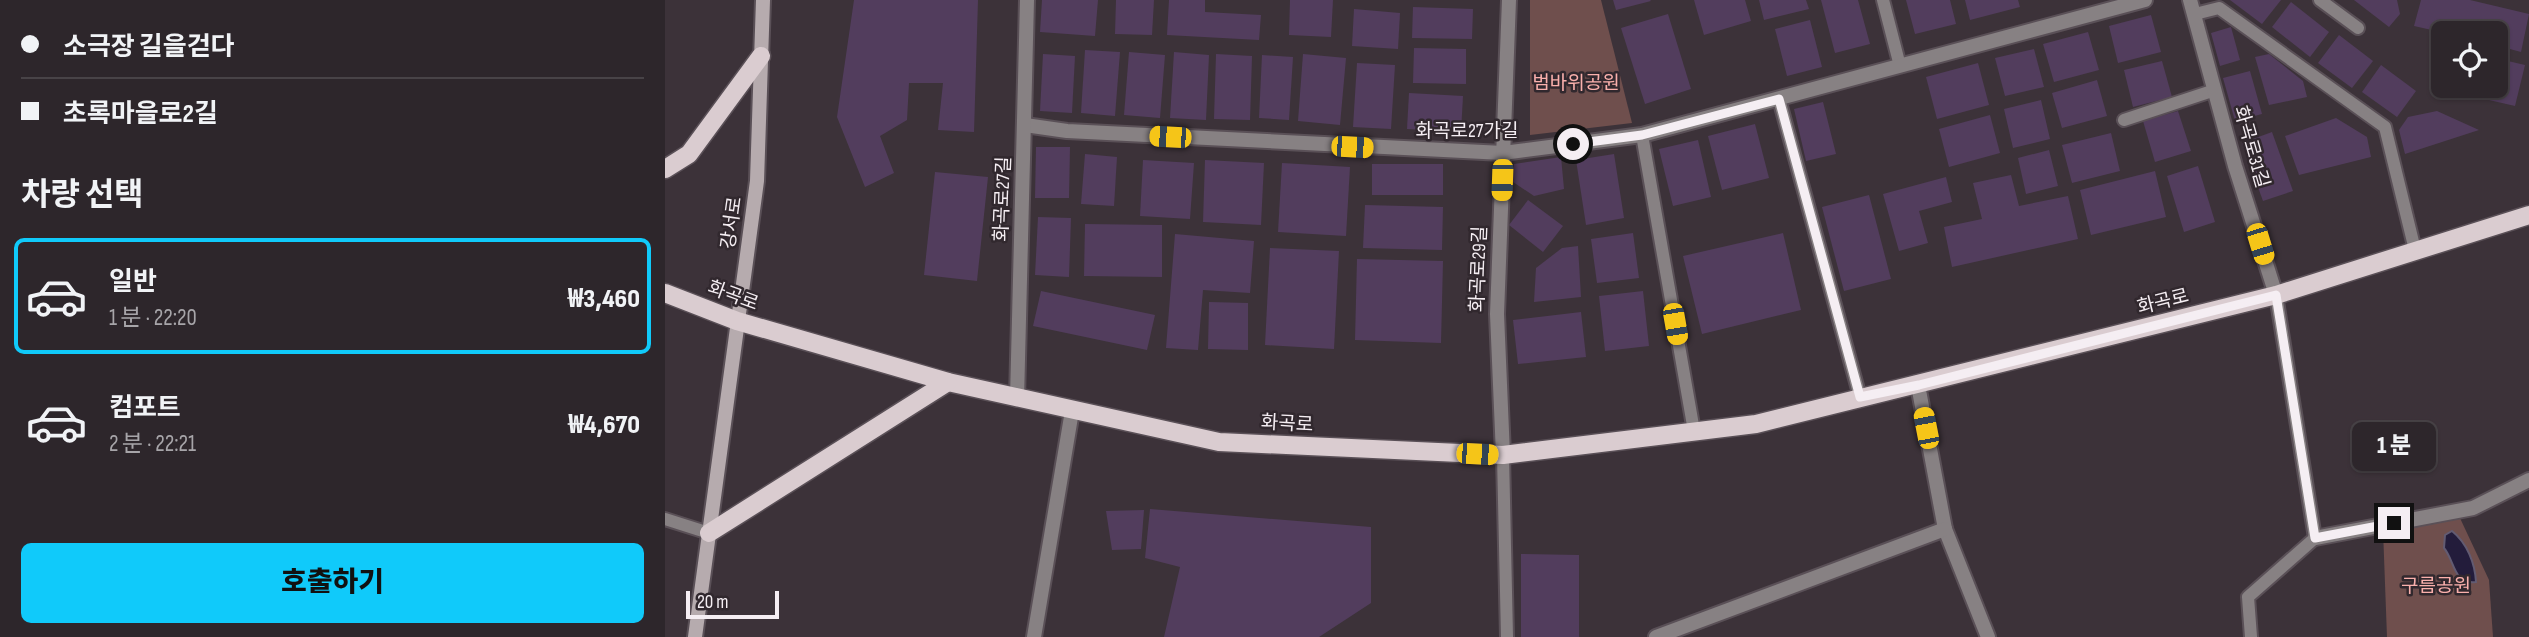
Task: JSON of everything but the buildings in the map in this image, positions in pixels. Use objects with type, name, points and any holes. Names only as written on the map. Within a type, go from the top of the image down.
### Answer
[{"type":"main road","name":"강서로","points":[[695,637],[757,180],[763,0]]},
{"type":"main road","points":[[665,169],[689,154],[761,56]]},
{"type":"main road","name":"화곡로","points":[[665,293],[737,321],[948,382],[1219,442],[1503,455],[1756,424],[2276,295],[2529,215]]},
{"type":"main road","points":[[709,533],[948,382]]},
{"type":"street","name":"화곡로27길","points":[[1017,399],[1027,0]]},
{"type":"street","name":"화곡로29길","points":[[1503,455],[1497,314],[1509,0]]},
{"type":"street","name":"화곡로27가길","points":[[1025,125],[1067,131],[1503,153],[1642,135],[2145,0]]},
{"type":"street","name":"화곡로31길","points":[[2193,7],[2276,295]]},
{"type":"street","points":[[1919,385],[1945,529],[1988,637]]},
{"type":"street","points":[[1034,637],[1072,411]]},
{"type":"street","points":[[2315,538],[2473,508],[2529,480]]},
{"type":"street","points":[[1655,637],[1945,529]]},
{"type":"lane","points":[[1884,0],[1900,66]]},
{"type":"lane","points":[[2320,0],[2358,28]]},
{"type":"lane","points":[[2193,7],[2219,8],[2385,127],[2415,250]]},
{"type":"lane","name":"화곡로31길","points":[[2124,120],[2215,90]]},
{"type":"lane","points":[[1779,99],[1860,397]]},
{"type":"lane","points":[[1642,135],[1694,432]]},
{"type":"lane","points":[[2251,637],[2248,597],[2315,538],[2276,295]]},
{"type":"lane","points":[[1503,455],[1507,637]]},
{"type":"lane","points":[[665,519],[709,533]]},
{"type":"green space","name":"범바위공원","points":[[1530,0],[1601,0],[1632,123],[1530,135]]},
{"type":"green space","name":"구름공원","points":[[2459,516],[2489,580],[2493,637],[2387,637],[2383,530]]},
{"type":"shaded area","points":[[2452,531],[2469,554],[2476,582],[2468,582],[2459,576],[2444,548],[2445,535]]},
{"type":"route","points":[[1573,144],[1642,135],[1779,99],[1860,397],[1919,385],[2276,295],[2315,538],[2394,523]]}]
